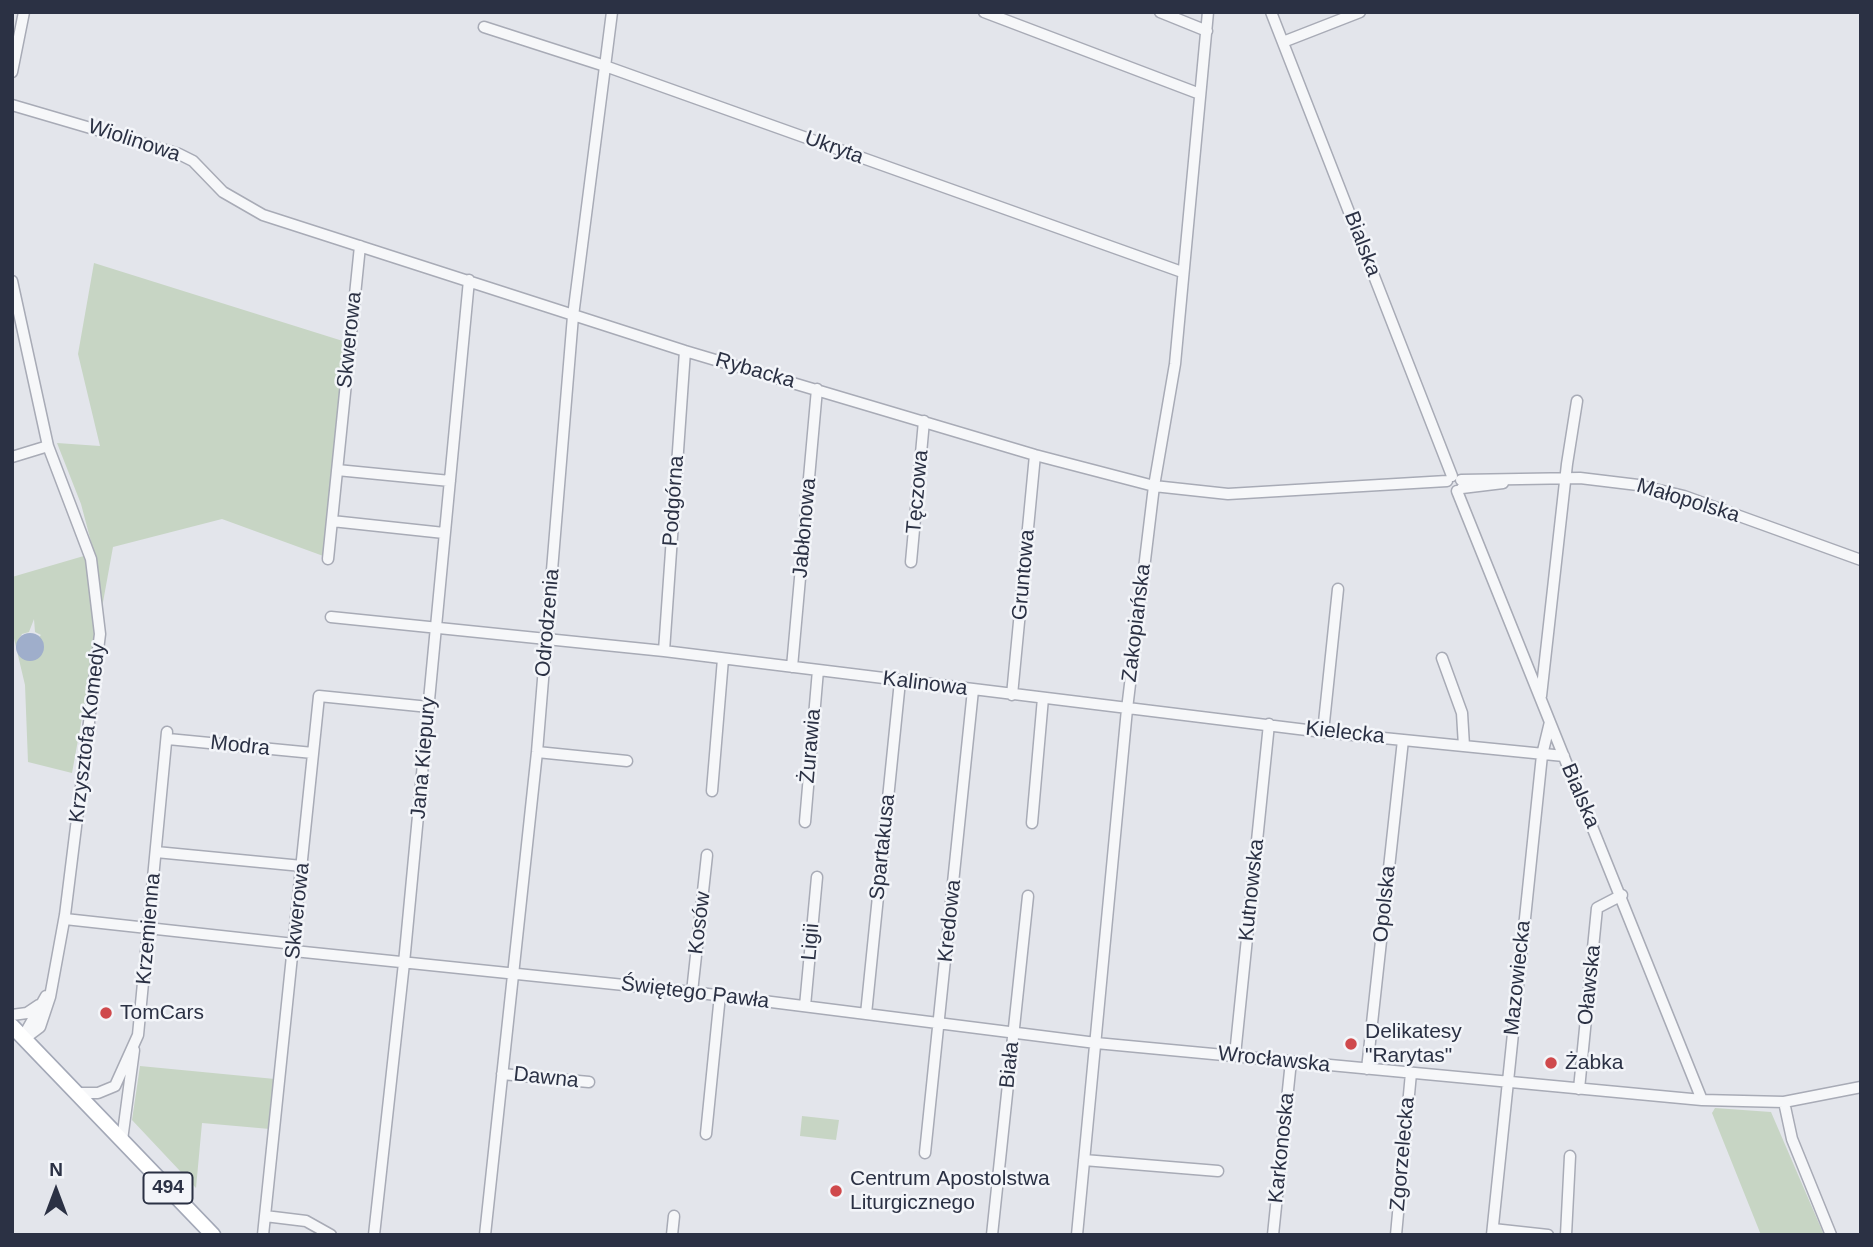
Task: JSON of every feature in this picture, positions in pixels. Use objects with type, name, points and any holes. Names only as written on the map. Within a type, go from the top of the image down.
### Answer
[{"type":"main road","name":"494","points":[[20,1034],[213,1235]]},
{"type":"street","points":[[12,72],[24,12]]},
{"type":"street","name":"Odrodzenia","points":[[485,1235],[537,752],[573,316],[612,12]]},
{"type":"street","points":[[984,12],[1200,93]]},
{"type":"street","points":[[1160,12],[1207,31]]},
{"type":"street","name":"Zakopiańska","points":[[1077,1235],[1127,709],[1154,486],[1173,376],[1208,12]]},
{"type":"street","name":"Bialska","points":[[1271,12],[1455,484],[1702,1100]]},
{"type":"street","points":[[1283,42],[1360,12]]},
{"type":"street","name":"Ukryta","points":[[484,27],[605,66],[1182,272]]},
{"type":"street","name":"Wiolinowa","points":[[12,105],[179,154],[193,161],[223,192],[263,215],[360,246]]},
{"type":"street","name":"Rybacka","points":[[360,246],[685,351],[1035,455],[1154,486]]},
{"type":"street","name":"Skwerowa","points":[[328,559],[360,246]]},
{"type":"street","name":"Jana Kiepury","points":[[374,1235],[404,963],[469,280]]},
{"type":"street","name":"Krzysztofa Komedy","points":[[12,281],[17,336],[48,446],[91,559],[100,634],[65,919],[37,1051]]},
{"type":"street","name":"Podgórna","points":[[664,651],[685,351]]},
{"type":"street","name":"Jabłonowa","points":[[792,667],[817,389]]},
{"type":"street","points":[[1541,699],[1565,479],[1577,401]]},
{"type":"street","name":"Tęczowa","points":[[912,562],[924,421]]},
{"type":"street","points":[[12,457],[48,446]]},
{"type":"street","name":"Gruntowa","points":[[1012,695],[1035,455]]},
{"type":"street","points":[[337,470],[450,481]]},
{"type":"street","name":"Małopolska","points":[[1154,486],[1228,495],[1508,481],[1615,481],[1654,488],[1861,560]]},
{"type":"street","points":[[332,521],[444,533]]},
{"type":"street","points":[[1323,732],[1338,589]]},
{"type":"street","name":"Kalinowa","points":[[331,617],[664,651],[1127,709]]},
{"type":"street","points":[[1442,658],[1462,713],[1464,746]]},
{"type":"street","points":[[712,791],[723,659]]},
{"type":"street","name":"Żurawia","points":[[805,822],[818,670]]},
{"type":"street","name":"Spartakusa","points":[[866,1014],[900,681]]},
{"type":"street","name":"Kredowa","points":[[925,1153],[973,690]]},
{"type":"street","name":"Skwerowa","points":[[263,1235],[319,696],[429,708]]},
{"type":"street","points":[[1032,823],[1043,698]]},
{"type":"street","name":"Kielecka","points":[[1127,709],[1564,756]]},
{"type":"street","name":"Mazowiecka","points":[[1492,1232],[1542,755],[1550,722]]},
{"type":"street","name":"Kutnowska","points":[[1235,1055],[1269,724]]},
{"type":"street","name":"Modra","points":[[168,735],[313,753]]},
{"type":"street","name":"Krzemienna","points":[[77,1093],[98,1093],[115,1086],[138,1035],[168,735]]},
{"type":"street","name":"Opolska","points":[[1367,1069],[1403,740]]},
{"type":"street","points":[[537,752],[627,761]]},
{"type":"street","name":"Krzemienna","points":[[156,852],[302,866]]},
{"type":"street","name":"Kosów","points":[[692,992],[708,855]]},
{"type":"street","name":"Ligii","points":[[805,1006],[817,877]]},
{"type":"street","name":"Oławska","points":[[1579,1089],[1597,908],[1622,895]]},
{"type":"street","name":"Biała","points":[[992,1235],[1028,896]]},
{"type":"street","name":"Świętego Pawła","points":[[65,919],[404,963],[720,995],[1096,1043]]},
{"type":"street","name":"Krzysztofa Komedy","points":[[20,1034],[53,985]]},
{"type":"street","points":[[706,1134],[720,995]]},
{"type":"street","points":[[12,1015],[27,1013],[44,1001]]},
{"type":"street","points":[[20,1034],[40,1027]]},
{"type":"street","name":"Wrocławska","points":[[1096,1043],[1702,1100],[1784,1102],[1861,1087]]},
{"type":"street","name":"Krzemienna","points":[[122,1140],[135,1060],[133,1047]]},
{"type":"street","name":"Karkonoska","points":[[1273,1235],[1292,1061]]},
{"type":"street","name":"Zgorzelecka","points":[[1396,1235],[1410,1073]]},
{"type":"street","name":"Dawna","points":[[502,1074],[589,1083]]},
{"type":"street","points":[[1784,1102],[1792,1139],[1831,1235]]},
{"type":"street","points":[[1566,1235],[1570,1156]]},
{"type":"street","points":[[1084,1160],[1218,1171]]},
{"type":"street","points":[[265,1216],[306,1221],[331,1235]]},
{"type":"street","points":[[672,1235],[674,1216]]},
{"type":"street","points":[[1492,1232],[1548,1235]]},
{"type":"green space","points":[[94,263],[346,342],[326,557],[222,519],[113,547],[72,773],[28,762],[25,685],[12,630],[12,577],[94,553],[81,504],[57,443],[100,446],[78,354]],"holes":[[[34,619],[35,632],[41,635],[20,655],[17,643],[22,634],[29,632]]]},
{"type":"green space","points":[[140,1066],[275,1079],[270,1129],[202,1123],[196,1188],[132,1120]]},
{"type":"green space","points":[[1715,1108],[1771,1112],[1824,1235],[1761,1235],[1712,1113]]},
{"type":"green space","points":[[802,1116],[839,1120],[836,1140],[800,1136]]},
{"type":"water","points":[[30,633],[40,637],[44,647],[40,657],[30,661],[20,657],[16,647],[20,637]]},
{"type":"place","name":"TomCars","points":[[106,1013]]},
{"type":"place","name":"Delikatesy \"Rarytas\"","points":[[1351,1044]]},
{"type":"place","name":"Żabka","points":[[1551,1063]]},
{"type":"place","name":"Centrum Apostolstwa Liturgicznego","points":[[836,1191]]}]
